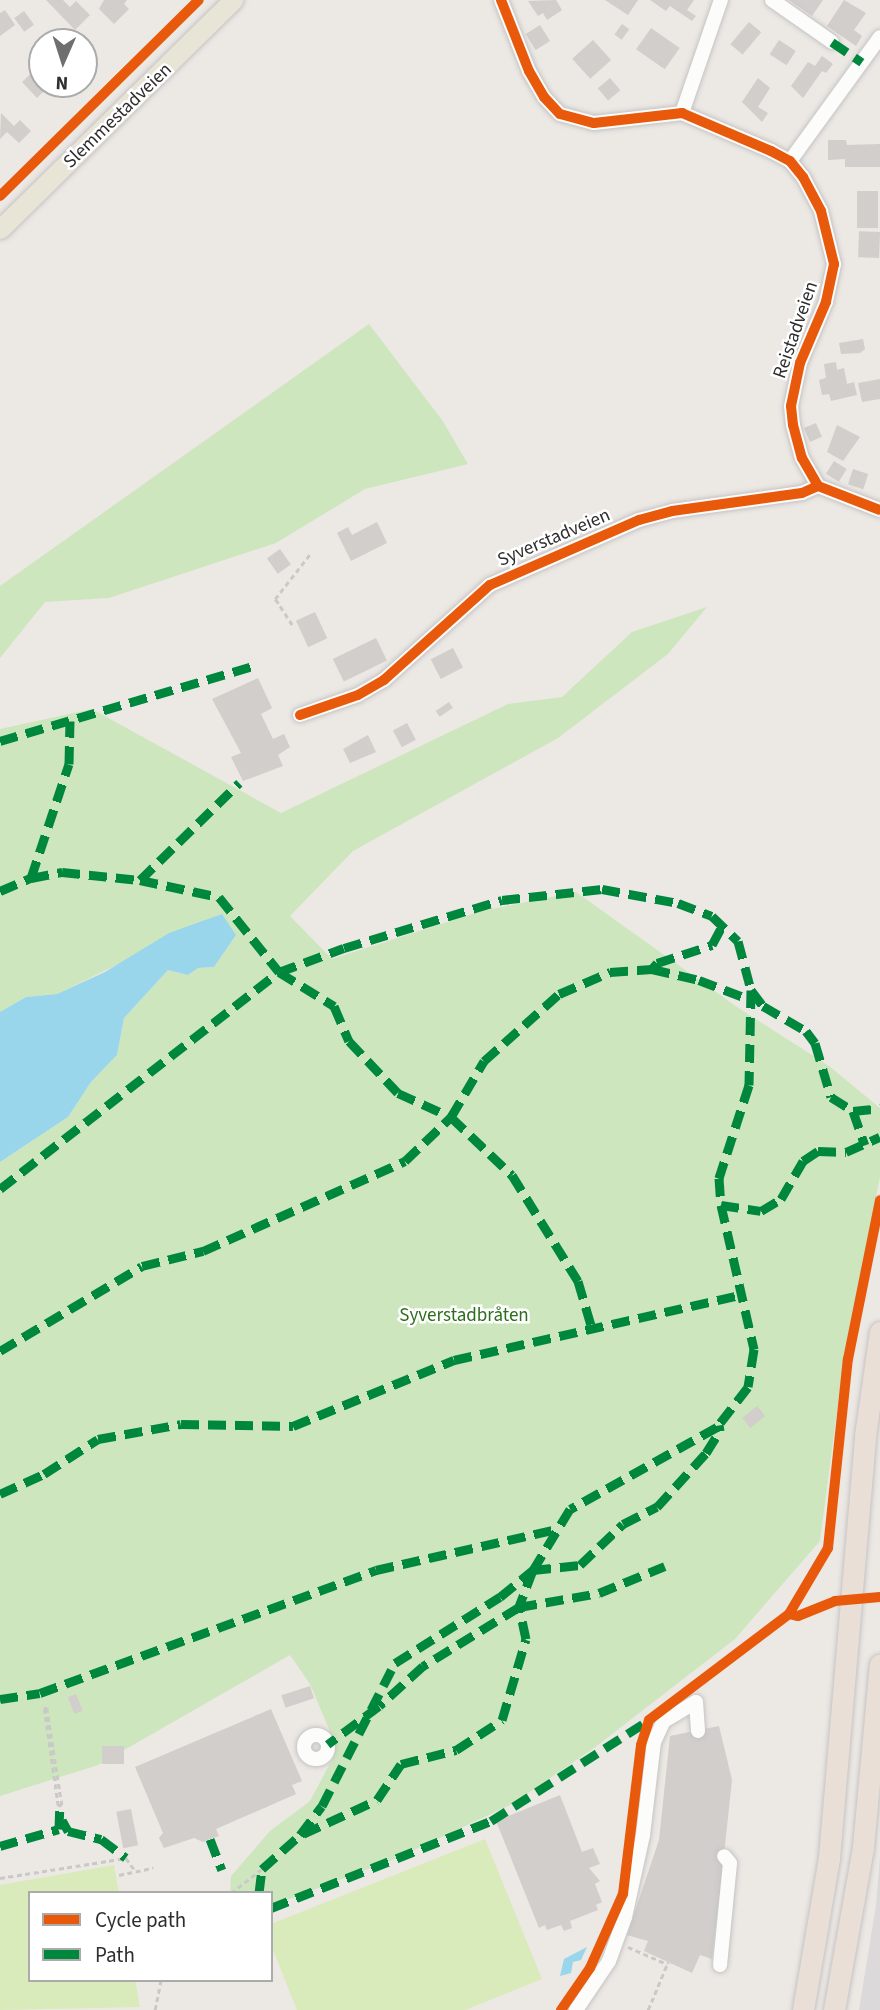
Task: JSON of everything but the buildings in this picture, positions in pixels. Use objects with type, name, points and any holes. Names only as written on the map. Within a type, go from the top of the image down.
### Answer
[{"type":"highway","points":[[803,2010],[828,1858],[865,1436],[880,1332]]},
{"type":"highway","points":[[834,2010],[863,1847],[880,1665]]},
{"type":"main road","name":"Slemmestadveien","points":[[0,229],[233,0]]},
{"type":"street","points":[[501,0],[529,71],[544,97],[561,114],[594,123],[682,113],[790,161],[880,37]]},
{"type":"street","points":[[682,113],[720,0]]},
{"type":"street","points":[[772,0],[832,42]]},
{"type":"street","name":"Reistadveien","points":[[790,161],[821,211],[834,264],[826,302],[800,363],[792,406],[802,458],[818,486]]},
{"type":"street","points":[[818,486],[880,510]]},
{"type":"street","name":"Syverstadveien","points":[[300,715],[358,695],[384,680],[490,585],[508,577],[671,510],[802,493],[818,486]]},
{"type":"street","points":[[576,2010],[609,1961],[617,1941],[637,1870],[654,1742],[664,1721],[696,1702],[698,1731]]},
{"type":"street","points":[[720,1965],[730,1863],[724,1856]]},
{"type":"path","points":[[292,625],[275,599],[311,553]]},
{"type":"path","points":[[47,1707],[62,1805],[58,1806],[44,1708],[47,1707]]},
{"type":"path","points":[[0,1878],[127,1858],[136,1872]]},
{"type":"path","points":[[119,1875],[153,1868]]},
{"type":"path","points":[[234,1891],[262,1869]]},
{"type":"path","points":[[617,1941],[667,1963],[648,2010]]},
{"type":"path","points":[[155,2010],[162,1982]]},
{"type":"shaded area","points":[[880,1856],[880,2010],[859,2010],[876,1905]]},
{"type":"green space","points":[[369,324],[442,420],[468,464],[365,489],[276,543],[109,598],[45,602],[0,658],[0,586]]},
{"type":"green space","name":"Syverstadbråten","points":[[707,607],[668,654],[558,738],[353,851],[290,916],[332,959],[482,911],[576,892],[737,1007],[829,1066],[880,1108],[880,1177],[844,1358],[820,1541],[735,1639],[594,1748],[512,1804],[397,1858],[273,1905],[273,1891],[230,1891],[231,1876],[270,1831],[310,1801],[334,1756],[329,1729],[310,1684],[290,1655],[98,1765],[0,1796],[0,1162],[68,1117],[91,1082],[117,1055],[124,1018],[168,970],[188,975],[198,968],[214,967],[236,935],[221,914],[57,994],[26,997],[0,1012],[0,729],[92,709],[281,813],[508,704],[562,697],[632,632]]},
{"type":"green space","points":[[485,1839],[542,1979],[465,2010],[297,2010],[273,1950],[273,1923]]},
{"type":"green space","points":[[114,1865],[119,1891],[28,1891],[28,1982],[135,1982],[140,2007],[0,2010],[0,1885]]},
{"type":"water","points":[[222,914],[236,935],[214,967],[198,968],[188,975],[168,970],[124,1018],[117,1055],[91,1082],[68,1117],[0,1162],[0,1012],[26,997],[57,994],[105,972],[169,933]]},
{"type":"water","points":[[587,1947],[581,1960],[573,1962],[571,1973],[560,1976],[564,1959]]},
{"type":"marked path","points":[[832,42],[862,62]]},
{"type":"marked path","points":[[0,741],[257,665]]},
{"type":"marked path","points":[[31,878],[69,764],[70,721]]},
{"type":"marked path","points":[[140,880],[239,783]]},
{"type":"marked path","points":[[0,891],[31,878],[62,872],[140,880],[219,897],[279,972],[334,1006],[349,1041],[398,1093],[451,1117],[484,1061],[559,994],[610,972],[652,969],[699,980],[751,1000]]},
{"type":"marked path","points":[[0,1189],[279,972],[344,948],[502,900],[602,889],[678,903],[712,916],[738,941],[751,990],[749,1085],[719,1178],[721,1205],[754,1349],[748,1387],[717,1427],[570,1509],[533,1570],[519,1607],[423,1666],[379,1706],[328,1744]]},
{"type":"marked path","points":[[652,969],[657,963],[712,945],[723,924]]},
{"type":"marked path","points":[[751,990],[763,1006],[806,1031],[815,1043],[831,1097],[853,1111],[880,1108]]},
{"type":"marked path","points":[[853,1111],[865,1145]]},
{"type":"marked path","points":[[0,1351],[142,1266],[203,1251],[405,1161],[451,1117],[512,1175],[578,1281],[593,1332]]},
{"type":"marked path","points":[[721,1205],[761,1211],[781,1199],[803,1161],[818,1151],[846,1152],[880,1137]]},
{"type":"marked path","points":[[0,1494],[44,1474],[98,1439],[181,1424],[293,1426],[454,1360],[744,1294]]},
{"type":"marked path","points":[[259,1891],[262,1869],[300,1835],[322,1806],[395,1663],[500,1597],[533,1570],[580,1565],[623,1524],[657,1507],[706,1453],[720,1431],[719,1425]]},
{"type":"marked path","points":[[0,1699],[40,1693],[376,1570],[556,1529]]},
{"type":"marked path","points":[[303,1834],[377,1800],[401,1764],[456,1750],[502,1720],[526,1639],[519,1607],[599,1593],[665,1566]]},
{"type":"marked path","points":[[273,1907],[491,1821],[649,1720]]},
{"type":"marked path","points":[[0,1846],[59,1829],[60,1806]]},
{"type":"marked path","points":[[62,1820],[68,1831],[101,1839],[126,1858]]},
{"type":"marked path","points":[[210,1839],[222,1870]]},
{"type":"cycle path","points":[[0,196],[199,0]]},
{"type":"cycle path","points":[[501,0],[529,71],[544,97],[560,114],[594,123],[682,113],[790,161],[803,177],[821,211],[834,264],[826,302],[800,363],[791,406],[793,425],[802,458],[818,486],[880,510]]},
{"type":"cycle path","points":[[300,715],[358,695],[384,680],[490,585],[639,520],[672,511],[802,493],[818,486]]},
{"type":"cycle path","points":[[561,2010],[590,1968],[623,1894],[641,1745],[649,1720],[789,1614],[828,1548],[848,1359],[880,1200]]},
{"type":"cycle path","points":[[789,1614],[798,1616],[835,1601],[880,1597]]}]
